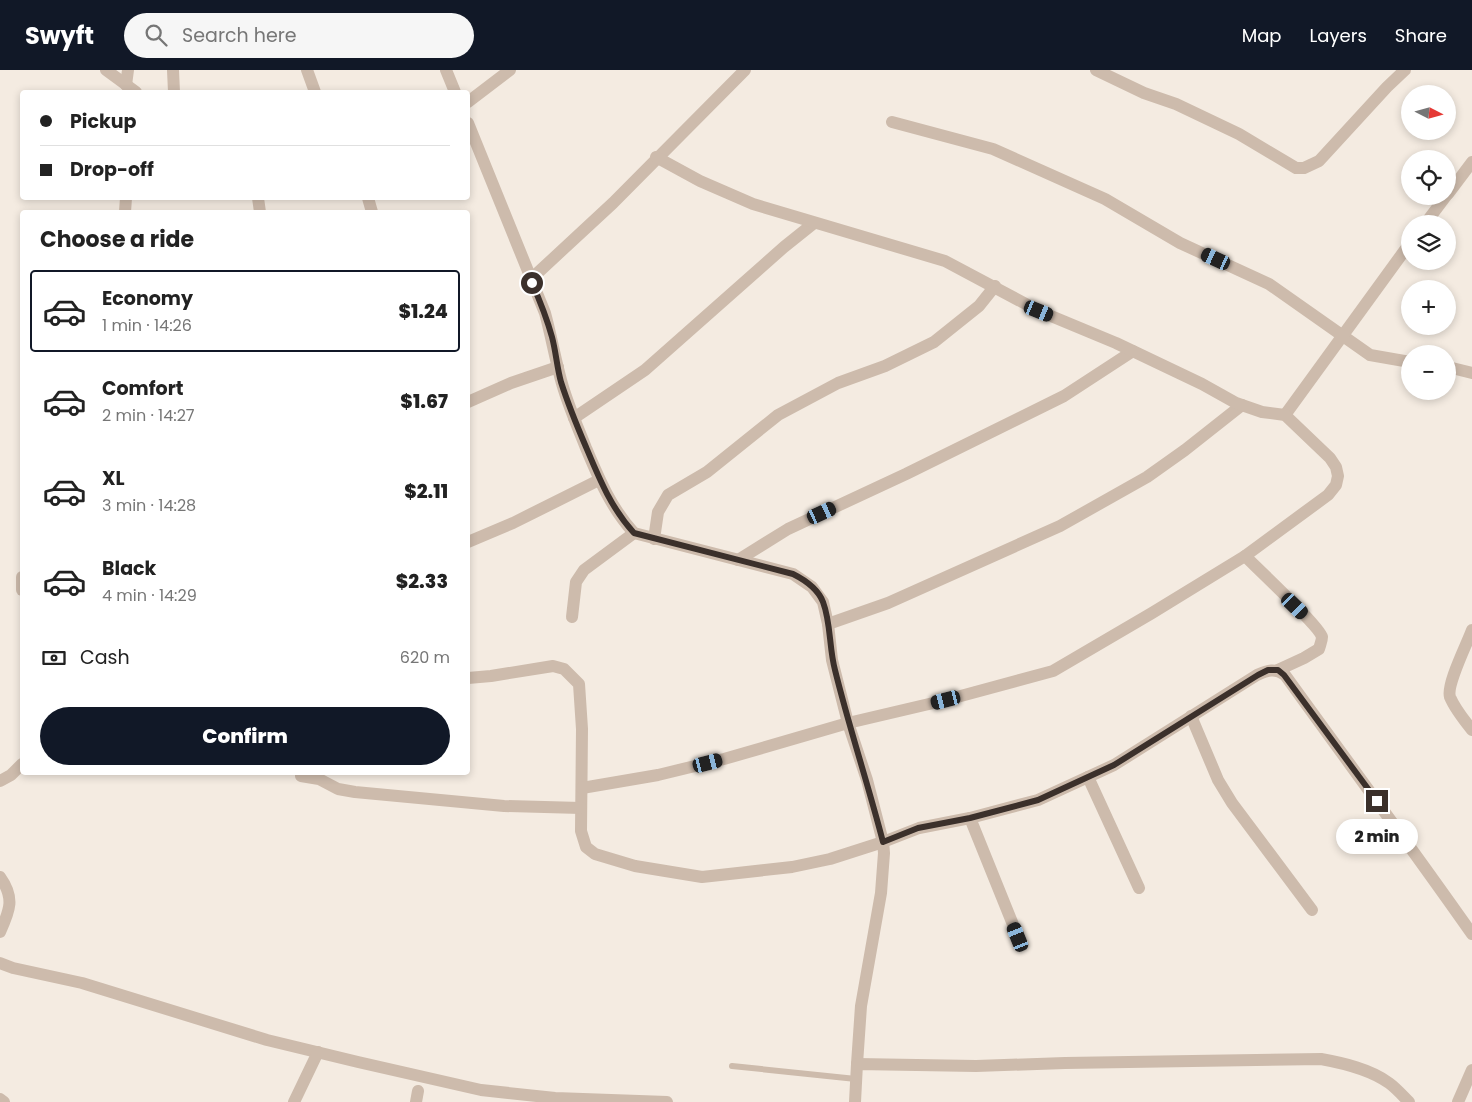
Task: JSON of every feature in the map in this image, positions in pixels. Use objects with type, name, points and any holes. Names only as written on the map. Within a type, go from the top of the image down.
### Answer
[{"type":"street","points":[[106,70],[134,90]]},
{"type":"street","points":[[126,84],[128,70]]},
{"type":"street","points":[[173,70],[174,90]]},
{"type":"street","points":[[307,70],[314,90]]},
{"type":"street","points":[[446,70],[454,90]]},
{"type":"street","points":[[470,100],[510,70]]},
{"type":"street","points":[[531,279],[613,203],[656,157],[745,70]]},
{"type":"street","points":[[1096,70],[1136,90],[1176,104],[1239,134],[1296,168],[1304,168],[1319,161],[1405,70]]},
{"type":"street","points":[[892,122],[993,149],[1105,199],[1180,243],[1269,284],[1343,334],[1370,355],[1401,360]]},
{"type":"street","points":[[471,140],[545,313],[558,367],[574,418],[599,480],[621,519],[634,533],[793,574],[807,582],[823,602],[828,624],[832,660],[848,723],[867,780],[883,842],[884,853],[881,893],[861,1006],[855,1102]]},
{"type":"street","points":[[582,788],[668,773],[848,723],[946,700],[1053,671],[1245,556],[1328,495],[1336,485],[1338,476],[1336,467],[1330,458],[1284,415],[1262,412],[1242,405],[1133,351],[1039,311],[996,286],[946,261],[753,204],[726,194],[656,157]]},
{"type":"street","points":[[1456,183],[1472,162]]},
{"type":"street","points":[[1432,215],[1439,205]]},
{"type":"street","points":[[574,418],[645,370],[784,247],[814,223]]},
{"type":"street","points":[[1284,415],[1401,255]]},
{"type":"street","points":[[654,539],[658,512],[668,495],[706,472],[778,415],[838,383],[885,366],[934,342],[979,306],[996,286]]},
{"type":"street","points":[[738,560],[788,529],[906,474],[1064,396],[1133,351]]},
{"type":"street","points":[[470,401],[511,383],[558,367]]},
{"type":"street","points":[[1456,370],[1472,373]]},
{"type":"street","points":[[828,624],[888,603],[1060,526],[1147,477],[1242,405]]},
{"type":"street","points":[[470,541],[513,523],[599,480]]},
{"type":"street","points":[[572,616],[576,582],[584,570],[600,556],[634,533]]},
{"type":"street","points":[[470,678],[553,666],[564,669],[579,684],[582,729],[581,831],[582,840],[586,847],[595,854],[635,866],[702,876],[792,867],[830,859],[883,842],[918,828],[970,818],[1038,800],[1114,765],[1258,675],[1268,670],[1278,670],[1320,649],[1322,638],[1318,630],[1245,556]]},
{"type":"street","points":[[1472,630],[1452,678],[1450,695],[1458,712],[1472,730]]},
{"type":"street","points":[[1278,670],[1284,675],[1401,832],[1472,934]]},
{"type":"street","points":[[1191,716],[1218,780],[1232,803],[1312,910]]},
{"type":"street","points":[[0,781],[11,775],[20,766]]},
{"type":"street","points":[[301,776],[319,779],[338,789],[355,792],[504,806],[581,808]]},
{"type":"street","points":[[1088,777],[1139,888]]},
{"type":"street","points":[[970,818],[1018,937]]},
{"type":"street","points":[[0,877],[6,886],[10,901],[10,910],[0,932]]},
{"type":"street","points":[[0,962],[13,968],[82,984],[201,1020],[318,1052],[481,1090],[554,1100],[667,1102]]},
{"type":"street","points":[[294,1102],[318,1052]]},
{"type":"street","points":[[857,1064],[976,1066],[1321,1059],[1345,1064],[1376,1076],[1388,1082],[1410,1102]]},
{"type":"street","points":[[1458,1102],[1472,1070]]},
{"type":"street","points":[[0,1099],[4,1102]]},
{"type":"lane","points":[[732,1066],[856,1079]]},
{"type":"route","points":[[532,283],[545,313],[552,336],[561,382],[574,418],[599,480],[621,519],[634,533],[793,574],[807,582],[820,596],[828,624],[832,660],[848,723],[867,780],[883,842],[918,828],[970,818],[1038,800],[1114,765],[1245,682],[1268,670],[1278,670],[1284,675],[1377,801]]}]
